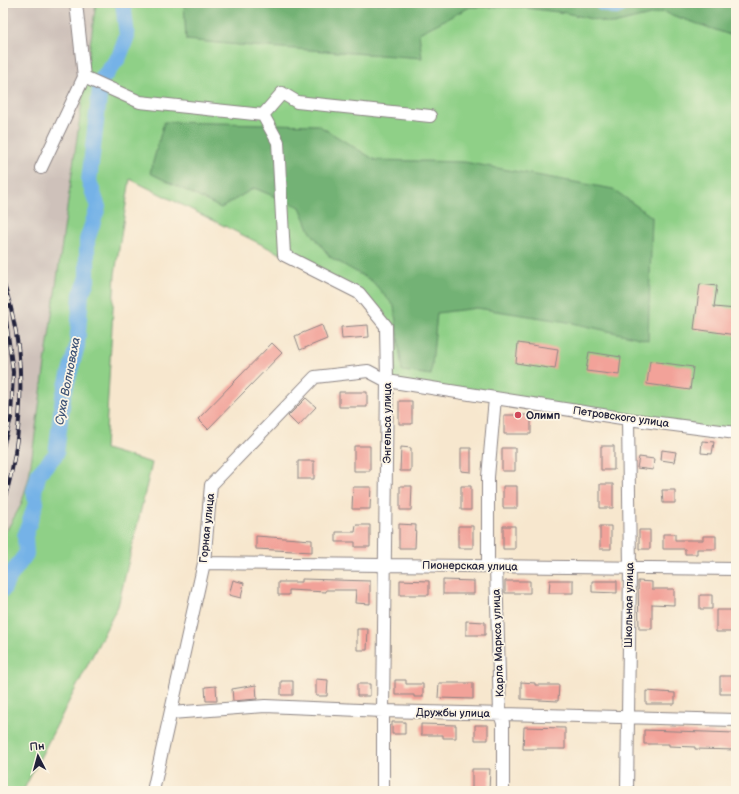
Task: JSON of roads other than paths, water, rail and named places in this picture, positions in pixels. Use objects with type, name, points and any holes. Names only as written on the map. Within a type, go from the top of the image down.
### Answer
[{"type":"street","points":[[41,168],[89,79],[76,3]]},
{"type":"street","points":[[89,79],[140,102],[264,115],[282,93],[298,102],[430,116]]},
{"type":"street","name":"Энгельса улица","points":[[264,115],[278,142],[284,255],[359,293],[386,326],[387,381],[382,711],[383,791]]},
{"type":"street","name":"Горная улица","points":[[153,791],[204,564],[211,485],[315,377],[368,371],[387,381]]},
{"type":"street","name":"Петровского улица","points":[[387,381],[628,419],[736,433]]},
{"type":"street","name":"Карла Маркса улица","points":[[495,398],[488,477],[500,714],[504,723],[503,791]]},
{"type":"street","name":"Школьная улица","points":[[627,791],[630,568],[628,419]]},
{"type":"street","name":"Пионерская улица","points":[[204,564],[736,568]]},
{"type":"street","name":"Дружбы улица","points":[[171,713],[266,706],[382,711],[736,720]]},
{"type":"waterway","name":"Суха Волноваха","points":[[3,590],[8,579],[26,554],[25,536],[36,503],[34,491],[39,473],[56,454],[63,397],[77,346],[81,294],[87,281],[87,240],[98,207],[89,181],[101,80],[119,57],[127,36],[123,3]]},
{"type":"waterway","name":"Суха Волноваха","points":[[602,3],[616,7],[624,3]]},
{"type":"railway","points":[[3,7],[5,3]]},
{"type":"railway","points":[[3,281],[16,330],[20,365],[20,401],[15,453],[9,483],[3,501]]},
{"type":"railway","points":[[3,298],[13,372],[11,418],[3,447]]},
{"type":"place","name":"Олимп","points":[[518,415]]}]
